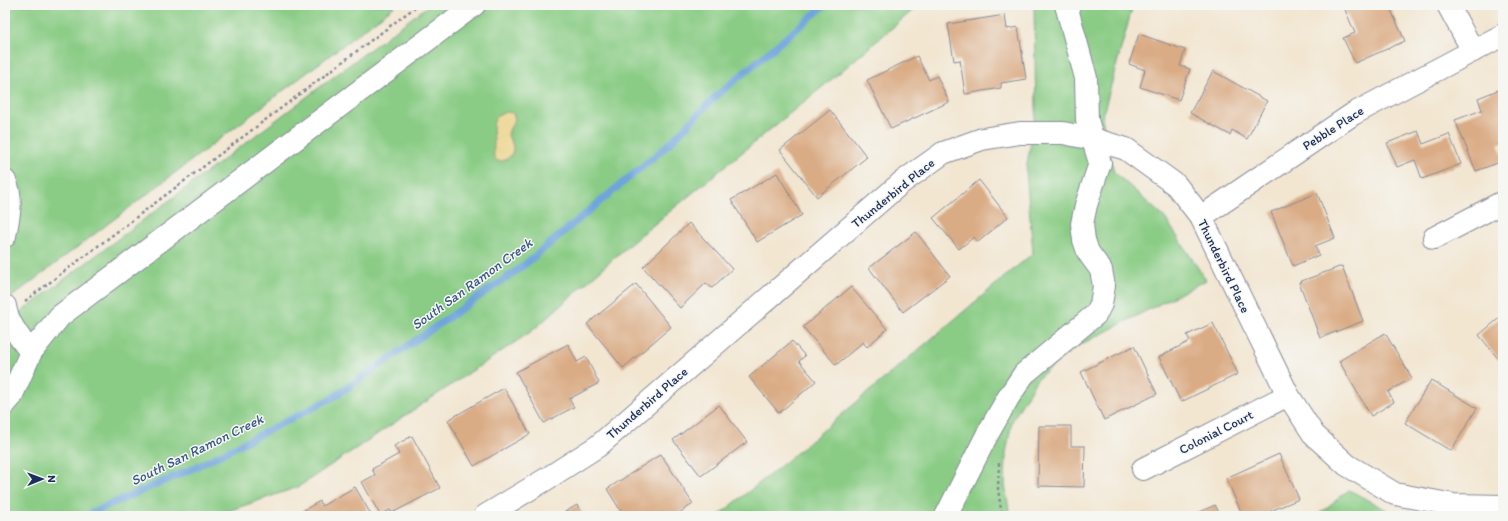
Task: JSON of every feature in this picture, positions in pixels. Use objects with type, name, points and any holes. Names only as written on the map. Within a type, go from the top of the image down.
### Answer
[{"type":"street","points":[[5,404],[11,397],[31,352],[60,316],[474,5]]},
{"type":"street","points":[[946,516],[987,435],[1008,398],[1024,374],[1096,314],[1102,304],[1104,286],[1100,270],[1088,252],[1084,240],[1082,224],[1086,205],[1100,163],[1087,120],[1086,78],[1066,5]]},
{"type":"street","points":[[1448,5],[1473,51]]},
{"type":"street","name":"Pebble Place","points":[[1201,218],[1353,114],[1503,35]]},
{"type":"street","name":"Thunderbird Place","points":[[485,516],[598,446],[901,183],[943,153],[982,139],[1020,133],[1063,133],[1093,139],[1126,149],[1176,185],[1201,218],[1288,395],[1314,435],[1347,465],[1395,494],[1454,505],[1503,506]]},
{"type":"street","points":[[5,181],[9,188],[11,202],[5,236]]},
{"type":"street","points":[[1434,238],[1503,202]]},
{"type":"street","points":[[6,311],[23,343],[31,352]]},
{"type":"street","name":"Colonial Court","points":[[1143,469],[1288,395]]},
{"type":"path","points":[[6,311],[418,5]]},
{"type":"green space","points":[[5,5],[396,5],[5,302]]},
{"type":"green space","points":[[429,5],[919,5],[832,79],[630,244],[532,331],[298,487],[228,511],[204,516],[5,516],[5,324]]},
{"type":"green space","points":[[1034,5],[1133,5],[1102,118],[1114,172],[1165,218],[1206,280],[1076,347],[1037,379],[1012,421],[1006,453],[1005,485],[1010,516],[718,516],[788,460],[1033,253],[1026,170],[1036,112]]},
{"type":"green space","points":[[1349,490],[1392,513],[1402,516],[1316,516]]},
{"type":"sand","points":[[506,112],[513,113],[515,120],[508,134],[513,150],[509,158],[497,161],[494,157],[493,124],[500,114]]},
{"type":"building","points":[[1343,5],[1398,5],[1391,10],[1405,41],[1355,63],[1343,38],[1355,33]]},
{"type":"building","points":[[1005,15],[1007,29],[1018,27],[1026,79],[1001,83],[1001,88],[965,94],[960,60],[954,61],[948,24]]},
{"type":"building","points":[[1139,34],[1185,50],[1180,66],[1190,69],[1179,100],[1140,87],[1145,70],[1129,64]]},
{"type":"building","points":[[917,56],[929,80],[937,76],[949,102],[891,129],[867,80]]},
{"type":"building","points":[[1213,71],[1267,101],[1247,139],[1232,130],[1230,135],[1190,113]]},
{"type":"building","points":[[1503,88],[1503,142],[1498,144],[1503,156],[1503,161],[1476,171],[1455,120],[1482,110],[1478,98]]},
{"type":"building","points":[[830,110],[867,157],[817,197],[780,150]]},
{"type":"building","points":[[1418,131],[1423,144],[1449,134],[1461,164],[1422,179],[1415,160],[1397,167],[1387,143]]},
{"type":"building","points":[[777,173],[802,215],[757,242],[731,200]]},
{"type":"building","points":[[979,180],[1008,217],[978,242],[974,237],[959,249],[933,218]]},
{"type":"building","points":[[1317,193],[1335,238],[1315,246],[1319,255],[1293,266],[1271,212]]},
{"type":"building","points":[[689,223],[732,269],[712,288],[706,283],[680,308],[643,267]]},
{"type":"building","points":[[916,232],[950,276],[903,312],[869,268]]},
{"type":"building","points":[[1342,266],[1363,321],[1320,338],[1299,282]]},
{"type":"building","points":[[636,284],[671,327],[623,368],[587,324]]},
{"type":"building","points":[[851,287],[887,329],[867,347],[863,342],[836,365],[803,327]]},
{"type":"building","points":[[1503,315],[1503,365],[1479,335]]},
{"type":"building","points":[[1213,323],[1238,374],[1181,402],[1159,357],[1190,341],[1187,335]]},
{"type":"building","points":[[1385,333],[1412,378],[1388,392],[1394,402],[1371,416],[1339,361]]},
{"type":"building","points":[[792,341],[805,356],[799,361],[816,381],[779,413],[749,377]]},
{"type":"building","points":[[568,344],[577,362],[586,357],[599,383],[569,399],[574,407],[544,423],[516,372]]},
{"type":"building","points":[[1134,346],[1157,394],[1104,420],[1081,372]]},
{"type":"building","points":[[1431,380],[1477,408],[1451,451],[1405,423]]},
{"type":"building","points":[[504,388],[530,434],[474,466],[448,420]]},
{"type":"building","points":[[719,405],[747,442],[701,476],[673,440]]},
{"type":"building","points":[[1039,426],[1071,426],[1071,446],[1085,446],[1084,487],[1038,486]]},
{"type":"building","points":[[412,436],[440,488],[392,513],[390,510],[380,515],[362,482],[375,475],[372,469],[399,454],[394,446]]},
{"type":"building","points":[[661,454],[693,504],[674,516],[624,516],[607,489]]},
{"type":"building","points":[[1279,454],[1299,499],[1259,516],[1243,516],[1226,478]]},
{"type":"building","points":[[355,487],[372,516],[298,516],[297,514],[320,501],[322,506]]},
{"type":"building","points":[[577,505],[584,516],[558,516]]},
{"type":"building","points":[[1215,505],[1221,516],[1191,516]]},
{"type":"waterway","name":"South San Ramon Creek","points":[[87,516],[194,468],[334,397],[523,266],[668,145],[715,97],[825,5]]}]
